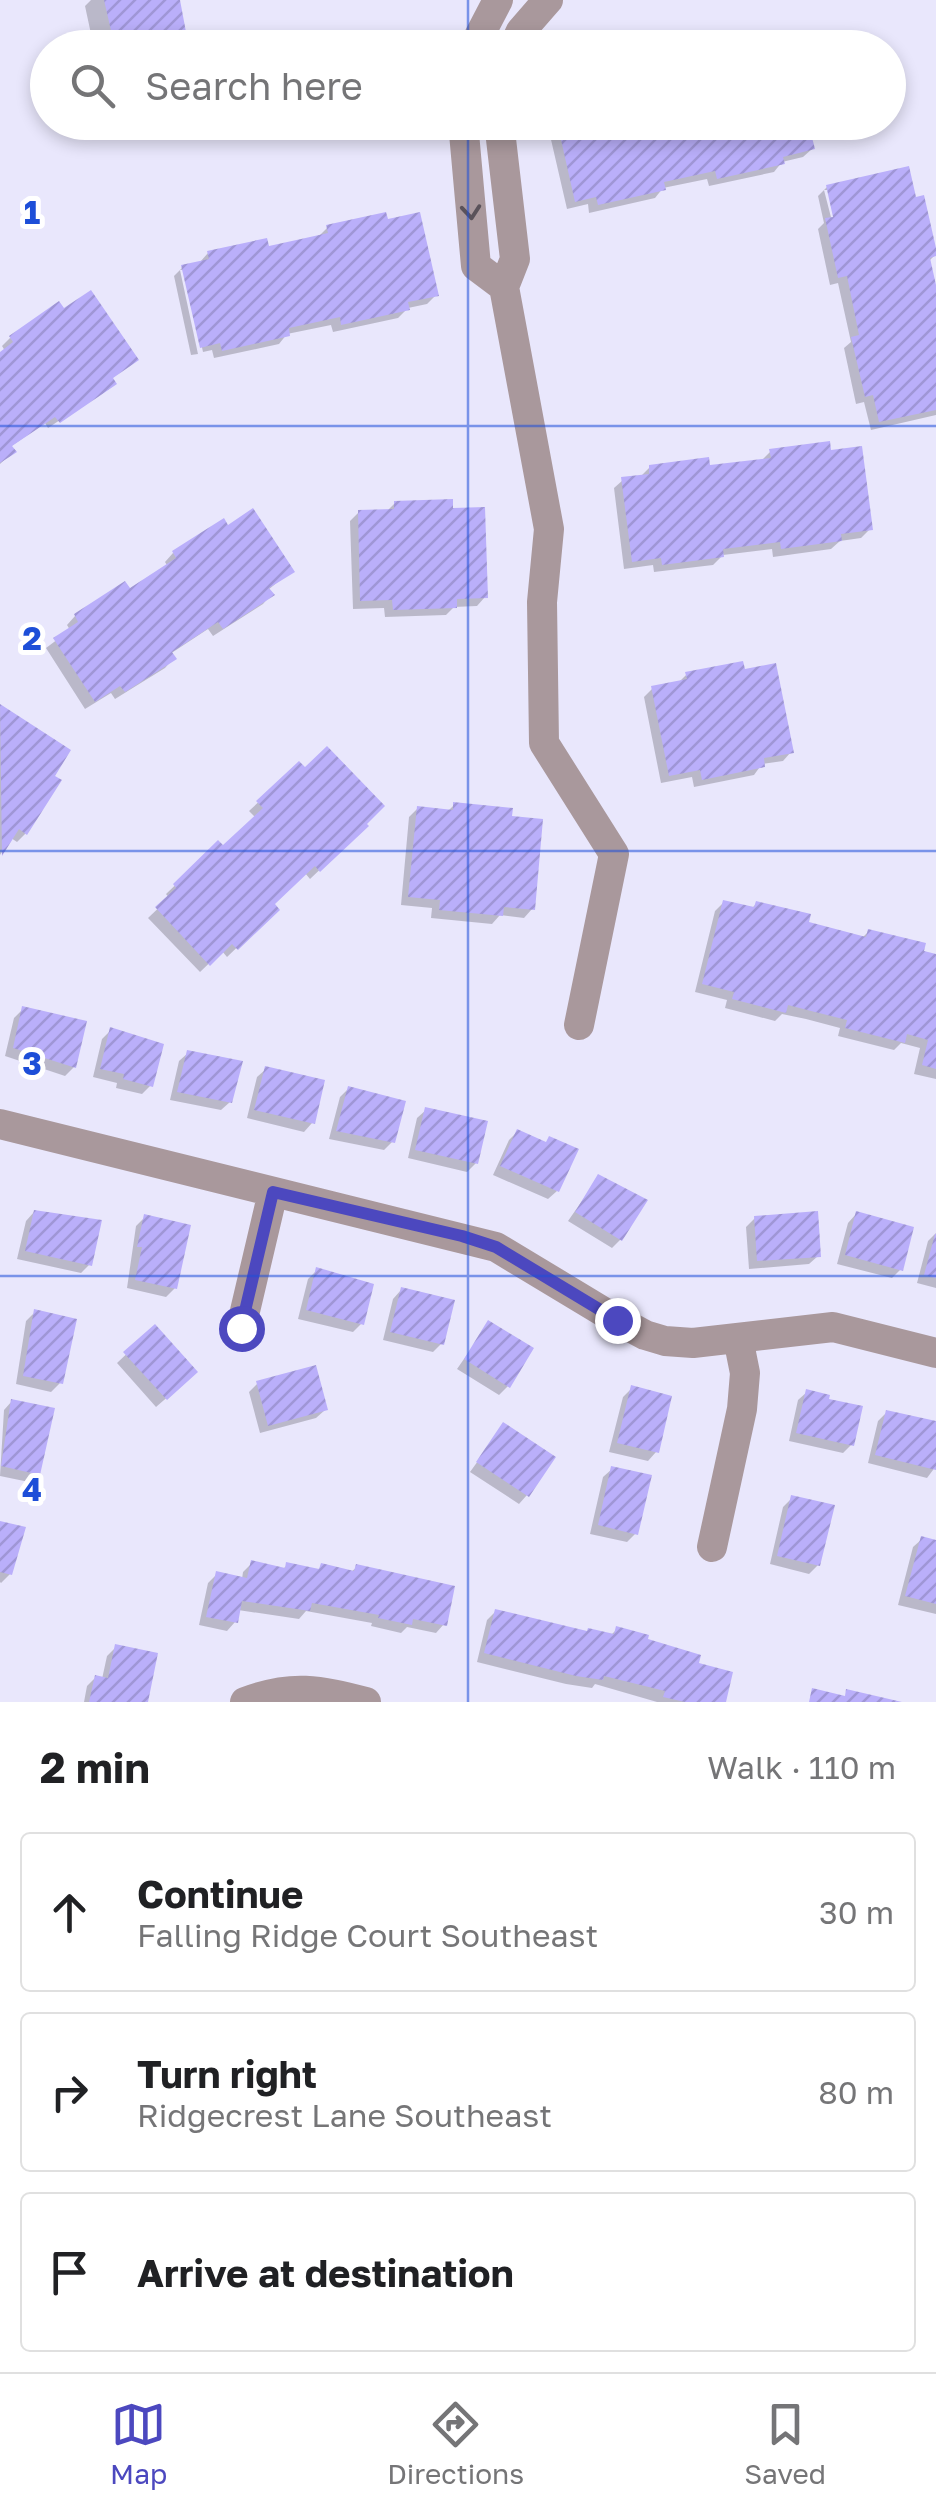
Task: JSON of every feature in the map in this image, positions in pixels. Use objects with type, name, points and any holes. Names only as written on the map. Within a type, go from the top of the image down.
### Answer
[{"type":"street","points":[[482,30],[498,0]]},
{"type":"street","points":[[521,30],[548,0]]},
{"type":"street","points":[[465,140],[476,266],[504,287]]},
{"type":"street","points":[[501,140],[516,258],[504,287],[549,529],[542,602],[544,742],[614,854],[578,1025]]},
{"type":"street","points":[[1,1127],[496,1247],[645,1336],[693,1344],[833,1327],[936,1353]]},
{"type":"street","points":[[241,1328],[273,1192]]},
{"type":"street","points":[[712,1546],[742,1409],[746,1374],[738,1338]]},
{"type":"street","points":[[245,1702],[288,1689],[318,1690],[366,1702]]},
{"type":"building","points":[[104,0],[180,0],[186,30],[111,30]]},
{"type":"building","points":[[561,140],[813,140],[815,149],[783,157],[785,164],[717,179],[715,171],[664,182],[666,190],[598,205],[596,197],[575,202]]},
{"type":"building","points":[[909,166],[916,197],[924,195],[936,248],[936,256],[930,258],[936,285],[936,410],[879,422],[873,395],[865,397],[851,337],[859,335],[847,276],[838,278],[825,218],[833,217],[826,185]]},
{"type":"building","points":[[386,212],[388,219],[420,212],[439,296],[408,302],[410,310],[341,325],[340,317],[289,328],[290,336],[222,351],[220,343],[200,348],[181,265],[209,259],[207,251],[267,238],[269,246],[328,233],[326,225]]},
{"type":"building","points":[[91,290],[139,360],[113,378],[117,384],[60,423],[55,417],[12,446],[17,452],[0,463],[0,352],[13,342],[9,336],[59,301],[64,308]]},
{"type":"building","points":[[830,441],[831,450],[862,446],[873,530],[841,534],[842,541],[781,549],[780,542],[723,549],[724,557],[662,565],[661,558],[632,562],[621,477],[649,474],[649,465],[709,457],[710,465],[771,458],[769,449]]},
{"type":"building","points":[[453,499],[453,508],[485,507],[488,598],[457,599],[457,608],[393,610],[392,600],[360,601],[358,510],[394,509],[394,501]]},
{"type":"building","points":[[253,508],[295,572],[269,588],[275,595],[223,629],[218,622],[172,652],[177,659],[125,692],[120,686],[95,702],[53,638],[78,622],[74,614],[125,581],[130,588],[176,558],[172,551],[224,518],[228,525]]},
{"type":"building","points":[[743,661],[745,669],[776,663],[794,753],[764,758],[765,767],[702,780],[700,770],[669,776],[651,686],[687,679],[685,672]]},
{"type":"building","points":[[0,704],[71,750],[55,776],[62,780],[27,835],[19,829],[2,856]]},
{"type":"building","points":[[327,746],[385,806],[320,872],[315,866],[275,904],[280,910],[238,950],[232,944],[210,966],[155,907],[218,840],[223,845],[263,808],[256,801],[299,761],[305,767]]},
{"type":"building","points":[[453,802],[513,808],[512,816],[543,819],[535,910],[504,907],[503,916],[439,910],[440,900],[408,897],[417,806],[453,810]]},
{"type":"building","points":[[723,900],[754,907],[756,901],[811,914],[809,922],[866,937],[868,929],[926,943],[924,951],[936,954],[936,1069],[922,1065],[928,1040],[907,1034],[905,1043],[845,1028],[847,1020],[788,1005],[786,1013],[732,999],[734,992],[702,984]]},
{"type":"building","points":[[22,1006],[87,1021],[76,1068],[13,1048]]},
{"type":"building","points":[[110,1027],[164,1044],[153,1087],[100,1069]]},
{"type":"building","points":[[187,1050],[243,1061],[232,1103],[177,1092]]},
{"type":"building","points":[[265,1066],[325,1080],[315,1124],[254,1110]]},
{"type":"building","points":[[348,1086],[406,1101],[395,1143],[336,1131]]},
{"type":"building","points":[[425,1107],[488,1121],[478,1164],[415,1150]]},
{"type":"building","points":[[517,1129],[546,1142],[549,1136],[579,1149],[559,1192],[500,1166]]},
{"type":"building","points":[[598,1174],[648,1200],[622,1241],[575,1212]]},
{"type":"building","points":[[34,1210],[102,1220],[92,1266],[25,1251]]},
{"type":"building","points":[[818,1211],[821,1257],[757,1261],[754,1216]]},
{"type":"building","points":[[856,1211],[914,1227],[903,1271],[845,1255]]},
{"type":"building","points":[[144,1214],[191,1225],[177,1289],[135,1280]]},
{"type":"building","points":[[936,1234],[936,1278],[924,1275]]},
{"type":"building","points":[[316,1267],[374,1284],[364,1325],[306,1310]]},
{"type":"building","points":[[401,1287],[455,1300],[444,1345],[390,1332]]},
{"type":"building","points":[[34,1309],[77,1319],[63,1384],[23,1376]]},
{"type":"building","points":[[488,1320],[534,1348],[510,1388],[464,1359]]},
{"type":"building","points":[[155,1324],[198,1372],[167,1400],[123,1352]]},
{"type":"building","points":[[316,1365],[328,1410],[268,1426],[256,1381]]},
{"type":"building","points":[[631,1385],[672,1396],[659,1453],[617,1443]]},
{"type":"building","points":[[806,1389],[830,1395],[829,1399],[863,1406],[854,1446],[796,1433]]},
{"type":"building","points":[[11,1399],[55,1408],[40,1475],[1,1466]]},
{"type":"building","points":[[886,1410],[936,1421],[936,1470],[875,1455]]},
{"type":"building","points":[[503,1422],[556,1457],[529,1497],[476,1462]]},
{"type":"building","points":[[611,1466],[652,1475],[638,1535],[598,1525]]},
{"type":"building","points":[[791,1495],[835,1505],[820,1566],[777,1556]]},
{"type":"building","points":[[0,1521],[26,1527],[12,1575],[0,1572]]},
{"type":"building","points":[[921,1536],[936,1540],[936,1604],[905,1596]]},
{"type":"building","points":[[251,1560],[285,1568],[286,1562],[319,1569],[321,1563],[354,1571],[356,1564],[455,1586],[447,1626],[413,1619],[412,1625],[312,1603],[310,1611],[242,1601],[238,1623],[206,1617],[216,1571],[247,1578]]},
{"type":"building","points":[[495,1609],[587,1631],[588,1628],[614,1634],[616,1626],[701,1655],[699,1663],[733,1672],[726,1702],[685,1702],[663,1697],[665,1691],[604,1676],[603,1680],[576,1676],[484,1653]]},
{"type":"building","points":[[115,1644],[158,1653],[148,1702],[89,1702],[95,1675],[108,1678]]},
{"type":"building","points":[[812,1688],[845,1696],[846,1689],[902,1702],[809,1702]]},
{"type":"route","points":[[241,1328],[273,1192],[496,1247],[617,1320]]}]
